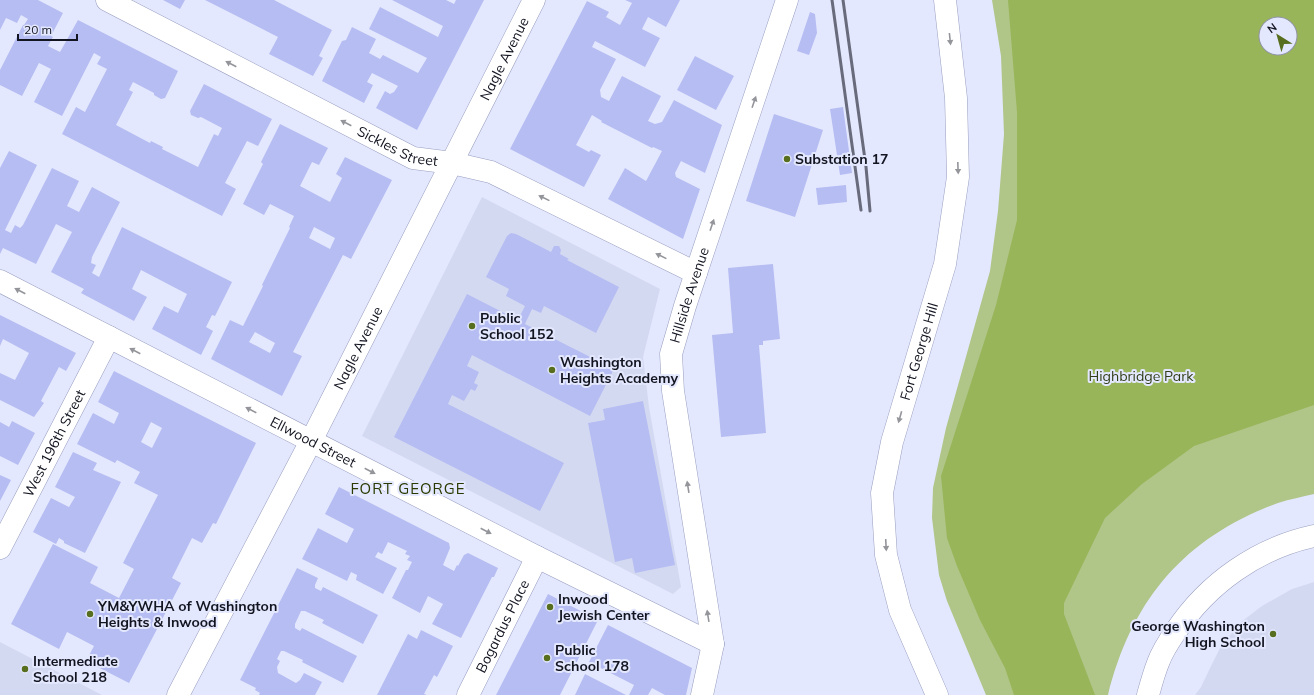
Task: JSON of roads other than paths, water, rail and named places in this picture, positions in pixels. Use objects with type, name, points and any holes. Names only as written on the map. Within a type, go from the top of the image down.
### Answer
[{"type":"street","name":"Sickles Street","points":[[107,0],[413,158],[452,163],[491,172],[696,273]]},
{"type":"street","name":"Nagle Avenue","points":[[178,695],[311,441],[534,0]]},
{"type":"street","name":"Hillside Avenue","points":[[702,695],[713,644],[673,391],[671,354],[696,273],[787,0]]},
{"type":"street","name":"Fort George Hill","points":[[937,695],[900,610],[886,555],[882,493],[892,442],[945,264],[958,177],[956,98],[945,0]]},
{"type":"street","name":"Ellwood Street","points":[[0,281],[537,557],[713,644]]},
{"type":"street","name":"West 196th Street","points":[[0,548],[108,337]]},
{"type":"street","points":[[1148,695],[1158,662],[1170,641],[1190,612],[1217,584],[1250,561],[1272,549],[1294,540],[1314,536]]},
{"type":"street","name":"Bogardus Place","points":[[468,695],[537,557]]},
{"type":"railway","points":[[832,0],[861,210]]},
{"type":"railway","points":[[843,0],[866,167],[870,211]]},
{"type":"place","name":"Substation 17","points":[[787,159]]},
{"type":"place","name":"Public School 152","points":[[472,326]]},
{"type":"place","name":"Washington Heights Academy","points":[[552,370]]},
{"type":"place","name":"Inwood Jewish Center","points":[[550,607]]},
{"type":"place","name":"YM&YWHA of Washington Heights & Inwood","points":[[90,614]]},
{"type":"place","name":"George Washington High School","points":[[1273,634]]},
{"type":"place","name":"Public School 178","points":[[547,658]]},
{"type":"place","name":"Intermediate School 218","points":[[25,669]]},
{"type":"district","name":"FORT GEORGE","points":[[408,489]]},
{"type":"park label","name":"Highbridge Park","points":[[1141,376]]}]
